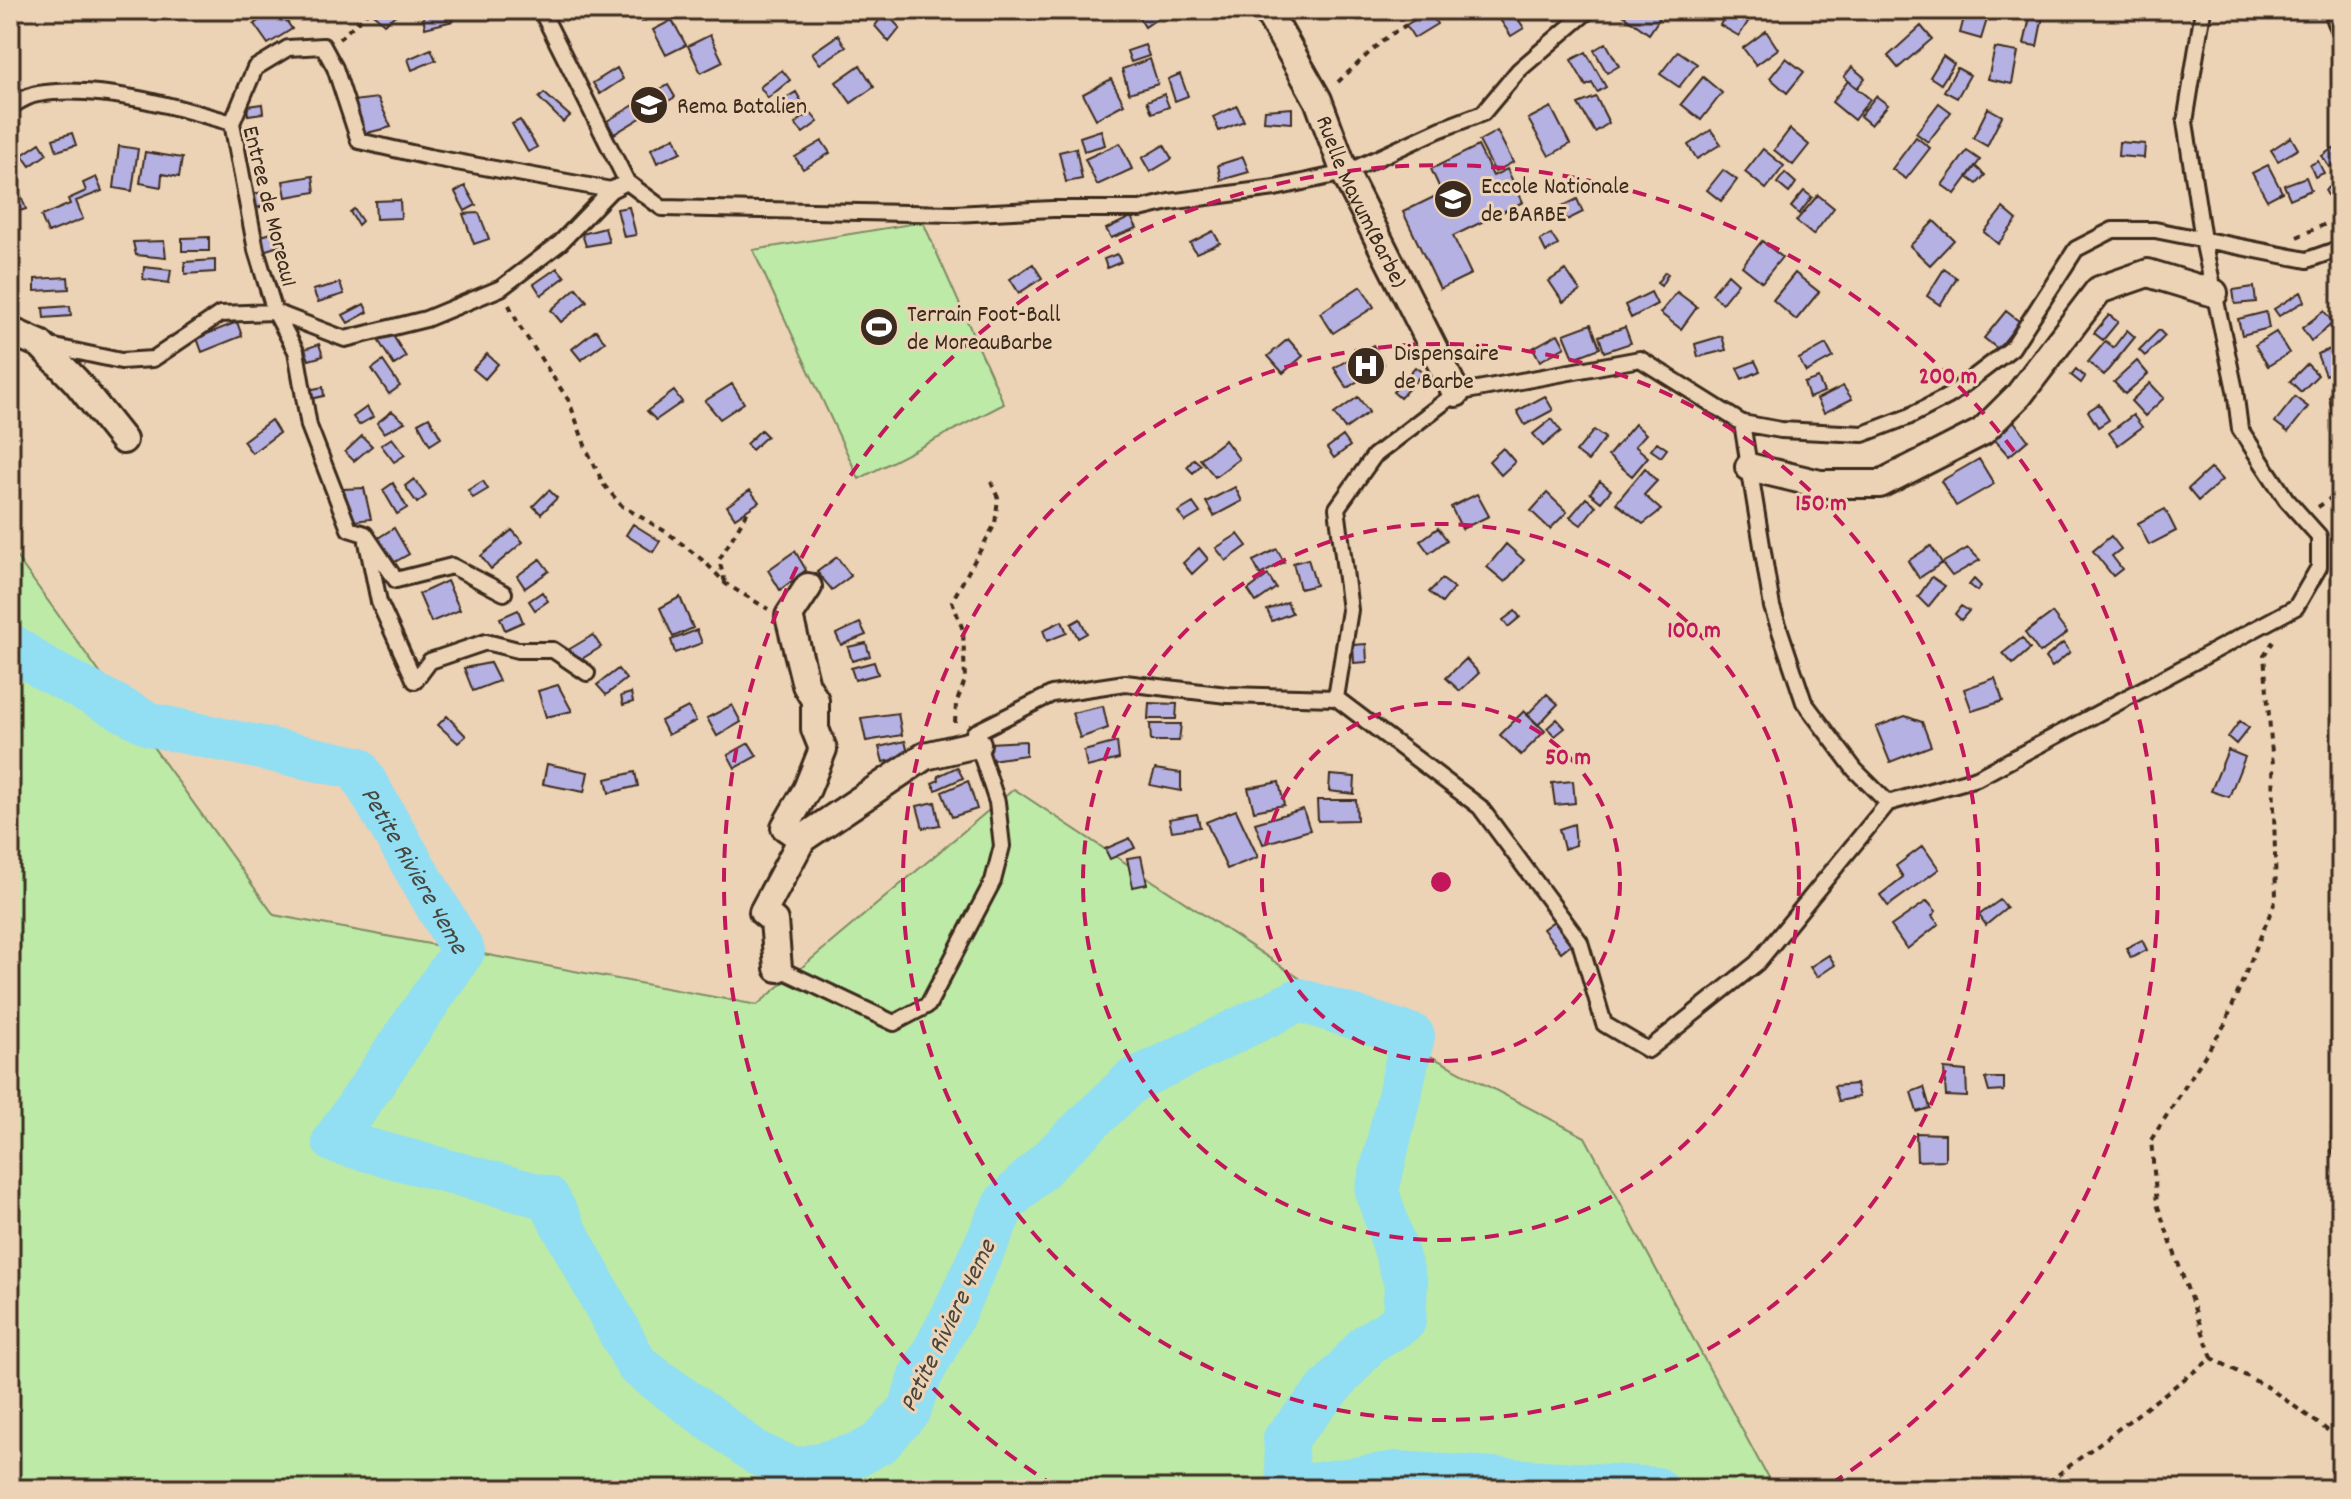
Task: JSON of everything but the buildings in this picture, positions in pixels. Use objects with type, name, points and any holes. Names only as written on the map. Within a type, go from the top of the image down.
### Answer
[{"type":"street","name":"Ruelle Mavum(Barbe)","points":[[1267,10],[1318,100],[1345,173],[1456,393]]},
{"type":"street","points":[[1749,467],[1820,484],[1880,484],[1982,432],[2019,395],[2099,290],[2148,273],[2214,293]]},
{"type":"street","points":[[10,331],[40,344],[76,381],[123,440]]},
{"type":"street","points":[[802,839],[785,827],[807,789],[823,749],[815,729],[815,700],[806,685],[789,616],[808,587]]},
{"type":"street","points":[[778,968],[774,921],[763,912],[802,839],[925,756],[977,744]]},
{"type":"lane","points":[[541,10],[627,182],[662,208],[955,214],[1140,209],[1169,202],[1275,188],[1345,173],[1483,113],[1519,70],[1589,10]]},
{"type":"lane","points":[[778,968],[894,1023],[928,1005],[993,881],[1002,846],[997,802],[974,733],[1052,694],[1125,683],[1227,695],[1336,698],[1480,807],[1580,942],[1604,1024],[1648,1050],[1757,963],[1888,803],[1977,778],[2296,607],[2319,567],[2319,536],[2286,499],[2240,429],[2235,390],[2203,240],[2185,122],[2203,10]]},
{"type":"lane","points":[[2332,10],[2341,39]]},
{"type":"lane","points":[[232,123],[255,68],[288,48],[323,46],[335,68],[359,141],[611,190]]},
{"type":"lane","name":"Entree de Moreau1","points":[[10,107],[35,94],[77,92],[160,102],[232,123],[256,250],[275,312],[345,339],[426,319],[501,288],[560,243],[611,190],[627,182]]},
{"type":"lane","points":[[1336,698],[1350,610],[1337,508],[1374,456],[1456,393],[1640,359],[1742,423],[1781,430],[1863,434],[1908,417],[1949,396],[2012,348],[2076,249],[2113,230],[2155,230],[2307,260],[2341,248]]},
{"type":"lane","points":[[40,344],[121,361],[153,359],[220,314],[275,312],[296,351],[309,426],[349,529],[365,534],[396,580],[452,566],[504,593]]},
{"type":"lane","points":[[1742,423],[1772,607],[1804,702],[1855,770],[1888,803]]},
{"type":"lane","points":[[365,534],[379,602],[415,681],[430,661],[486,642],[518,650],[553,650],[587,673]]},
{"type":"path","points":[[326,52],[366,14],[363,10]]},
{"type":"path","points":[[1331,89],[1383,40],[1406,25]]},
{"type":"path","points":[[2266,252],[2341,217]]},
{"type":"path","points":[[501,288],[520,327],[569,401],[604,485],[622,506],[668,533],[705,562],[726,584],[771,611],[789,616]]},
{"type":"path","points":[[954,728],[956,704],[965,680],[963,630],[952,601],[995,524],[998,498],[991,482]]},
{"type":"path","points":[[2303,518],[2341,491]]},
{"type":"path","points":[[726,584],[719,560],[750,508]]},
{"type":"path","points":[[2296,607],[2264,655],[2273,765],[2276,899],[2225,1024],[2151,1140],[2157,1204],[2212,1358],[2269,1388],[2341,1440]]},
{"type":"path","points":[[2341,1067],[2335,1077],[2332,1150],[2341,1164]]},
{"type":"path","points":[[2039,1489],[2212,1358]]},
{"type":"green space","name":"Terrain Foot-Ball de MoreauBarbe","points":[[923,222],[1004,404],[859,479],[753,250]]},
{"type":"green space","points":[[10,548],[274,915],[757,1005],[1014,789],[1367,1023],[1585,1137],[1774,1489],[10,1489]]},
{"type":"waterway","name":"Petite Riviere 4eme","points":[[10,645],[45,669],[152,725],[357,768],[463,951],[334,1141],[548,1198],[637,1365],[758,1454],[796,1470],[860,1454],[881,1442],[910,1409],[920,1377],[952,1317],[1005,1203],[1132,1081],[1299,1000],[1413,1036],[1377,1191],[1406,1284],[1404,1321],[1367,1345],[1285,1439],[1289,1488],[1396,1473],[1657,1489]]},
{"type":"place","name":"Rema Batalien","points":[[649,105]]},
{"type":"place","name":"Eccole Nationale de BARBE","points":[[1453,199]]},
{"type":"place","name":"Terrain Foot-Ball de MoreauBarbe","points":[[879,327]]},
{"type":"place","name":"Dispensaire de Barbe","points":[[1366,366]]}]
